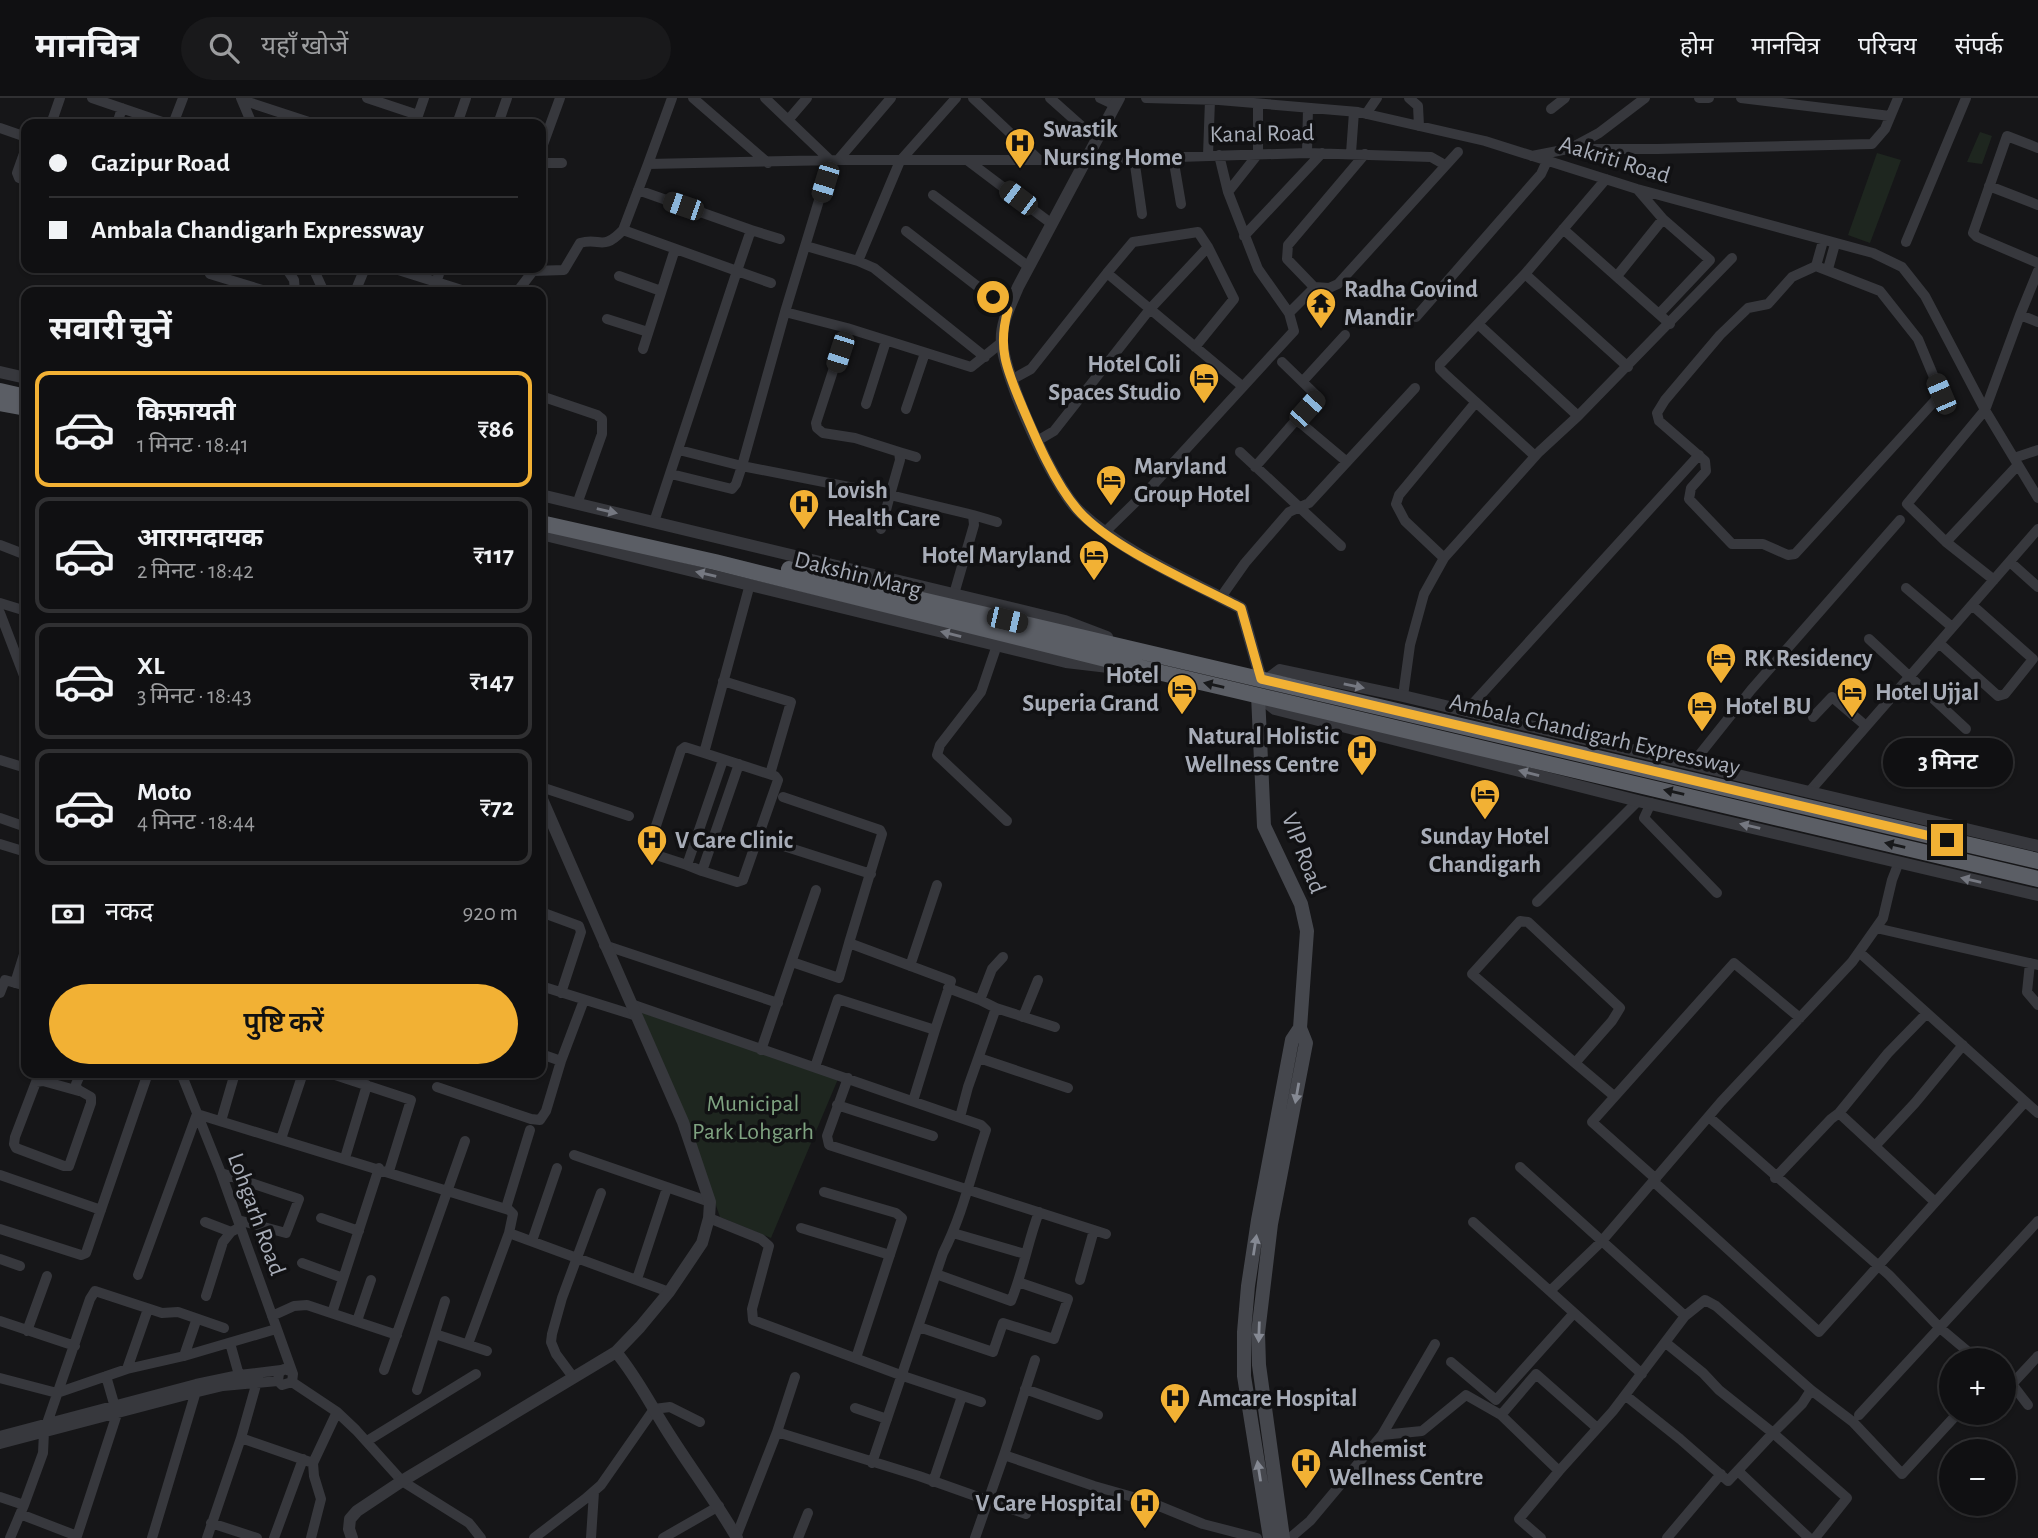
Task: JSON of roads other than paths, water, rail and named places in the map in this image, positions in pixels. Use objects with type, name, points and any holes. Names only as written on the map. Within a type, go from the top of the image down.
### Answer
[{"type":"highway","points":[[0,391],[21,396]]},
{"type":"highway","points":[[0,403],[21,407]]},
{"type":"highway","points":[[546,514],[716,557]]},
{"type":"highway","name":"Dakshin Marg","points":[[546,524],[716,557],[1163,673]]},
{"type":"highway","name":"Ambala Chandigarh Expressway","points":[[716,557],[1141,651],[1262,685],[2036,880]]},
{"type":"highway","name":"Ambala Chandigarh Expressway","points":[[1163,673],[1262,685],[2038,861]]},
{"type":"main road","name":"VIP Road","points":[[1262,685],[1264,826],[1301,904],[1307,931],[1300,1028]]},
{"type":"main road","points":[[1283,1538],[1259,1365],[1258,1334],[1272,1224],[1306,1043],[1300,1028]]},
{"type":"main road","points":[[1270,1538],[1244,1376],[1244,1332],[1248,1286],[1292,1040],[1300,1028]]},
{"type":"main road","points":[[1249,1413],[1265,1406]]},
{"type":"street","points":[[53,119],[60,98]]},
{"type":"street","points":[[92,98],[155,119]]},
{"type":"street","points":[[172,119],[183,98]]},
{"type":"street","points":[[367,98],[415,119]]},
{"type":"street","points":[[417,119],[424,98]]},
{"type":"street","points":[[459,119],[466,98]]},
{"type":"street","points":[[500,119],[506,98]]},
{"type":"street","points":[[546,136],[560,98]]},
{"type":"street","points":[[546,271],[564,270],[580,243],[608,243],[623,230],[672,98]]},
{"type":"street","points":[[693,98],[768,163]]},
{"type":"street","points":[[765,98],[835,161]]},
{"type":"street","points":[[789,119],[807,98]]},
{"type":"street","points":[[671,474],[732,489],[736,484],[785,312],[835,161],[891,98]]},
{"type":"street","points":[[858,261],[900,161],[956,98]]},
{"type":"street","points":[[973,98],[1039,160]]},
{"type":"street","points":[[1050,98],[1096,139]]},
{"type":"street","points":[[1100,98],[1117,102],[1008,310],[1001,343],[1011,380],[1037,441],[1078,510],[1128,548],[1241,608],[1262,685],[1275,709],[1644,802],[2038,895]]},
{"type":"street","name":"Aakriti Road","points":[[1146,98],[1210,100],[1354,112],[1419,125],[1486,141],[1637,189],[1873,253],[1902,267],[1925,296],[1985,410],[2038,498]]},
{"type":"street","points":[[1366,114],[1377,98]]},
{"type":"street","points":[[1409,98],[1418,106],[1419,125]]},
{"type":"street","points":[[1551,109],[1564,98]]},
{"type":"street","points":[[1568,149],[1599,133],[1645,98]]},
{"type":"street","points":[[1699,98],[1709,98]]},
{"type":"street","points":[[1741,98],[1890,116]]},
{"type":"street","points":[[1531,156],[1568,149],[1872,144],[1885,130],[1898,98]]},
{"type":"street","points":[[1906,242],[1966,98]]},
{"type":"street","points":[[245,99],[251,119]]},
{"type":"street","points":[[245,99],[301,119]]},
{"type":"street","points":[[1105,532],[1153,485],[1294,331],[1289,313],[1258,269],[1213,155],[1210,100]]},
{"type":"street","points":[[1228,192],[1258,154],[1258,104]]},
{"type":"street","points":[[119,119],[122,108]]},
{"type":"street","points":[[1307,108],[1307,153]]},
{"type":"street","points":[[1354,112],[1357,153],[1288,245],[1287,259],[1314,287],[1329,288],[1338,284],[1458,152]]},
{"type":"street","points":[[0,128],[21,135]]},
{"type":"street","points":[[2038,148],[2007,136],[1974,230],[1974,236],[2038,263]]},
{"type":"street","points":[[1244,236],[1322,153]]},
{"type":"street","name":"Kanal Road","points":[[649,164],[1085,160],[1357,153],[1431,157],[1445,165]]},
{"type":"street","points":[[1173,156],[1181,204]]},
{"type":"street","points":[[1134,158],[1142,214]]},
{"type":"street","points":[[967,160],[1052,224]]},
{"type":"street","points":[[21,162],[17,173],[21,179]]},
{"type":"street","points":[[1416,317],[1541,174],[1547,162]]},
{"type":"street","points":[[546,163],[562,163]]},
{"type":"street","points":[[1535,456],[1440,369],[1440,364],[1525,274],[1606,179]]},
{"type":"street","points":[[1989,186],[2038,205]]},
{"type":"street","points":[[1637,189],[1664,219],[1710,260],[1659,314]]},
{"type":"street","points":[[638,190],[780,239]]},
{"type":"street","points":[[933,195],[1029,267]]},
{"type":"street","points":[[1617,276],[1664,219]]},
{"type":"street","points":[[1563,229],[1670,324]]},
{"type":"street","points":[[623,230],[771,284]]},
{"type":"street","points":[[654,522],[751,230]]},
{"type":"street","points":[[906,231],[1008,310]]},
{"type":"street","points":[[1011,380],[1031,369],[1133,242],[1198,232],[1234,299],[1195,347]]},
{"type":"street","points":[[1816,266],[1823,241]]},
{"type":"street","points":[[1828,269],[1835,244]]},
{"type":"street","points":[[806,246],[858,261],[883,274],[985,357]]},
{"type":"street","points":[[1037,441],[1054,431],[1150,309],[1208,247]]},
{"type":"street","points":[[643,349],[675,249]]},
{"type":"street","points":[[1403,696],[1410,645],[1424,594],[1444,558],[1535,456],[1628,367],[1732,258]]},
{"type":"street","points":[[1816,266],[1828,269],[1881,291],[1918,339],[1941,394],[1795,554],[1781,553],[1763,544],[1732,544],[1689,499],[1691,488],[1706,471],[1705,461],[1659,421],[1657,413],[1720,335],[1748,308],[1768,304],[1793,277],[1816,266]]},
{"type":"street","points":[[1994,580],[1946,542],[1907,504],[1985,410],[2038,271]]},
{"type":"street","points":[[209,273],[252,287]]},
{"type":"street","points":[[407,273],[450,287]]},
{"type":"street","points":[[436,283],[439,273]]},
{"type":"street","points":[[521,287],[531,273]]},
{"type":"street","points":[[1107,274],[1242,386]]},
{"type":"street","points":[[1525,274],[1628,367]]},
{"type":"street","points":[[619,276],[661,291]]},
{"type":"street","points":[[1289,313],[1314,287]]},
{"type":"street","points":[[785,312],[848,328],[971,367],[1001,343]]},
{"type":"street","points":[[2020,315],[2038,322]]},
{"type":"street","points":[[607,318],[648,332]]},
{"type":"street","points":[[1478,324],[1578,416]]},
{"type":"street","points":[[848,328],[816,423],[817,428],[822,433],[855,438],[916,457]]},
{"type":"street","points":[[1303,381],[1345,335]]},
{"type":"street","points":[[866,404],[886,341]]},
{"type":"street","points":[[906,409],[925,353]]},
{"type":"street","points":[[1255,467],[1317,396],[1282,362]]},
{"type":"street","points":[[0,372],[21,377]]},
{"type":"street","points":[[1220,597],[1289,512],[1309,503],[1415,388]]},
{"type":"street","points":[[546,398],[602,419],[602,434],[577,504]]},
{"type":"street","points":[[1444,558],[1405,520],[1396,503],[1399,495],[1476,402]]},
{"type":"street","points":[[0,409],[21,414]]},
{"type":"street","points":[[1297,420],[1347,462]]},
{"type":"street","points":[[679,450],[742,466],[890,495],[997,522]]},
{"type":"street","points":[[1946,542],[2016,461],[2038,450]]},
{"type":"street","points":[[881,529],[900,460],[899,452]]},
{"type":"street","points":[[1240,453],[1341,546]]},
{"type":"street","points":[[1466,711],[1699,455]]},
{"type":"street","name":"Dakshin Marg","points":[[546,496],[1065,621],[1141,651]]},
{"type":"street","points":[[954,594],[974,525],[973,515]]},
{"type":"street","points":[[1692,764],[1751,690],[1900,520]]},
{"type":"street","points":[[1809,792],[2038,529]]},
{"type":"street","points":[[546,535],[1066,662],[1163,673]]},
{"type":"street","points":[[0,545],[21,553]]},
{"type":"street","points":[[2010,562],[2038,587]]},
{"type":"street","points":[[704,752],[750,584]]},
{"type":"street","points":[[1906,589],[1952,627]]},
{"type":"street","points":[[0,603],[21,609]]},
{"type":"street","points":[[1939,643],[1998,696],[2005,694],[2033,659],[1972,605]]},
{"type":"street","points":[[0,613],[21,668]]},
{"type":"street","points":[[1869,639],[1966,729]]},
{"type":"street","points":[[997,645],[981,692],[940,745],[937,755],[1007,821]]},
{"type":"street","points":[[1262,685],[1280,670],[1403,696],[2038,846]]},
{"type":"street","points":[[723,681],[791,702],[770,774]]},
{"type":"street","points":[[1813,717],[1832,697],[1866,726]]},
{"type":"street","points":[[685,747],[704,752],[778,778],[743,880],[737,882],[653,854],[649,850],[681,750],[685,747]]},
{"type":"street","points":[[0,760],[21,766]]},
{"type":"street","points":[[687,865],[723,760]]},
{"type":"street","points":[[702,871],[739,764]]},
{"type":"street","points":[[546,789],[629,816]]},
{"type":"street","points":[[783,796],[880,830],[881,839],[839,978],[792,962]]},
{"type":"street","points":[[1644,802],[1644,818],[1717,893]]},
{"type":"street","points":[[1537,902],[1644,802]]},
{"type":"street","points":[[352,1538],[350,1519],[357,1511],[616,1352],[669,1292],[702,1243],[709,1218],[710,1202],[683,1122],[546,809]]},
{"type":"street","points":[[0,818],[21,825]]},
{"type":"street","points":[[768,841],[871,874]]},
{"type":"street","points":[[0,844],[21,850]]},
{"type":"street","points":[[1550,1291],[1601,1242],[1709,1117],[1859,952],[1883,918],[1899,862]]},
{"type":"street","points":[[910,966],[937,885]]},
{"type":"street","points":[[761,1050],[816,890]]},
{"type":"street","points":[[546,914],[579,926],[581,932],[561,993]]},
{"type":"street","points":[[1575,1063],[1620,1008],[1528,922],[1520,920],[1472,974],[1575,1063],[1614,1096]]},
{"type":"street","points":[[1876,928],[2034,964],[2027,992],[2038,1005]]},
{"type":"street","points":[[849,943],[951,981],[912,1101]]},
{"type":"street","points":[[604,945],[778,1003]]},
{"type":"street","points":[[1859,952],[2038,1113]]},
{"type":"street","points":[[0,993],[21,956]]},
{"type":"street","points":[[980,1000],[992,969],[1003,957]]},
{"type":"street","points":[[1800,1018],[1734,963],[1592,1122],[1819,1332],[2025,1102]]},
{"type":"street","points":[[1023,1017],[1038,980]]},
{"type":"street","points":[[546,988],[584,1000],[634,1010],[815,1067],[960,1117],[981,1125],[986,1130],[953,1233],[943,1253],[872,1463]]},
{"type":"street","points":[[948,988],[996,1008],[1055,1027]]},
{"type":"street","points":[[815,1067],[838,999],[935,1030]]},
{"type":"street","points":[[437,1087],[536,1120],[540,1119],[546,1111],[584,1000]]},
{"type":"street","points":[[960,1117],[996,1008]]},
{"type":"street","points":[[1775,1178],[1839,1113],[1888,1053],[1926,1014]]},
{"type":"street","points":[[1875,1146],[1963,1045]]},
{"type":"street","points":[[546,1056],[561,1061]]},
{"type":"street","points":[[979,1058],[1068,1088]]},
{"type":"street","points":[[79,1078],[76,1084],[79,1091],[91,1097],[91,1103],[69,1166],[16,1148],[15,1137],[36,1082],[43,1081],[79,1091]]},
{"type":"street","points":[[0,1229],[83,1255],[88,1249],[146,1078]]},
{"type":"street","name":"Lohgarh Road","points":[[183,1078],[221,1173],[236,1226],[272,1316],[283,1374],[293,1378],[292,1382],[337,1412]]},
{"type":"street","points":[[221,1121],[234,1078]]},
{"type":"street","points":[[281,1139],[301,1078]]},
{"type":"street","points":[[332,1313],[359,1231],[411,1100],[345,1078]]},
{"type":"street","points":[[848,1078],[828,1136],[829,1145],[1106,1234]]},
{"type":"street","points":[[345,1158],[367,1085]]},
{"type":"street","points":[[837,1105],[933,1136]]},
{"type":"street","points":[[1839,1113],[1934,1201]]},
{"type":"street","points":[[138,1275],[197,1114],[506,1208],[513,1214],[509,1233],[468,1344]]},
{"type":"street","points":[[1709,1117],[1775,1178],[1877,1265],[1964,1348]]},
{"type":"street","points":[[506,1208],[530,1130]]},
{"type":"street","points":[[384,1370],[465,1142]]},
{"type":"street","points":[[574,1155],[710,1202]]},
{"type":"street","points":[[1520,1167],[1685,1315]]},
{"type":"street","points":[[532,1241],[557,1168]]},
{"type":"street","points":[[205,1222],[286,1233],[299,1199],[221,1173]]},
{"type":"street","points":[[0,1175],[101,1210]]},
{"type":"street","points":[[636,1279],[667,1188]]},
{"type":"street","points":[[824,1192],[897,1213],[902,1218],[856,1358]]},
{"type":"street","points":[[573,1377],[556,1354],[551,1342],[562,1298],[601,1193]]},
{"type":"street","points":[[936,1274],[1011,1301],[1039,1212]]},
{"type":"street","points":[[321,1218],[359,1231]]},
{"type":"street","points":[[709,1218],[761,1239],[769,1246],[752,1309],[753,1320],[981,1402]]},
{"type":"street","points":[[1859,1415],[2038,1221]]},
{"type":"street","points":[[1473,1222],[1642,1374]]},
{"type":"street","points":[[206,1296],[223,1242],[236,1226]]},
{"type":"street","points":[[801,1228],[890,1255]]},
{"type":"street","points":[[1080,1280],[1094,1230]]},
{"type":"street","points":[[509,1233],[669,1292]]},
{"type":"street","points":[[953,1233],[1025,1254]]},
{"type":"street","points":[[0,1259],[20,1266]]},
{"type":"street","points":[[302,1263],[343,1278]]},
{"type":"street","points":[[27,1331],[47,1276]]},
{"type":"street","points":[[357,1321],[371,1280]]},
{"type":"street","points":[[919,1327],[993,1352],[1003,1323],[1054,1339],[1068,1299],[1018,1282]]},
{"type":"street","points":[[10,1538],[43,1453],[45,1428],[95,1291],[162,1313],[178,1312],[223,1328]]},
{"type":"street","points":[[1541,1538],[1519,1519],[1625,1395],[1685,1315],[1705,1300],[1716,1306],[1811,1390],[1853,1422],[1902,1474],[1947,1425]]},
{"type":"street","points":[[417,1390],[445,1301]]},
{"type":"street","points":[[272,1316],[300,1304],[397,1335]]},
{"type":"street","points":[[127,1369],[148,1309]]},
{"type":"street","points":[[1451,1362],[1496,1400],[1574,1313]]},
{"type":"street","points":[[0,1321],[75,1346]]},
{"type":"street","points":[[184,1356],[195,1324]]},
{"type":"street","points":[[0,1378],[57,1393],[127,1369],[184,1356],[276,1329]]},
{"type":"street","points":[[435,1334],[487,1351]]},
{"type":"street","points":[[230,1343],[239,1376]]},
{"type":"street","points":[[1666,1343],[1847,1498],[1815,1538]]},
{"type":"street","points":[[1290,1538],[1310,1521],[1382,1435],[1435,1344]]},
{"type":"street","points":[[616,1352],[637,1379],[736,1537]]},
{"type":"street","points":[[2016,1375],[2038,1356]]},
{"type":"street","points":[[975,1538],[1035,1360]]},
{"type":"street","points":[[197,1388],[223,1386],[283,1374]]},
{"type":"street","points":[[367,1441],[476,1374]]},
{"type":"street","points":[[1501,1415],[1536,1374],[1597,1427]]},
{"type":"street","points":[[0,1436],[45,1428],[239,1376],[258,1378]]},
{"type":"street","points":[[0,1497],[78,1537],[116,1410],[106,1377]]},
{"type":"street","points":[[736,1537],[777,1432],[795,1377]]},
{"type":"street","points":[[206,1538],[241,1438],[258,1378]]},
{"type":"street","points":[[152,1538],[197,1388]]},
{"type":"street","points":[[1025,1389],[1098,1415]]},
{"type":"street","points":[[1625,1395],[1728,1480],[1802,1404],[1811,1390]]},
{"type":"street","points":[[2016,1391],[2028,1405]]},
{"type":"street","points":[[1382,1435],[1422,1431],[1466,1395],[1501,1415],[1559,1471]]},
{"type":"street","points":[[933,1482],[962,1396]]},
{"type":"street","points":[[534,1538],[594,1492],[609,1475],[654,1409],[670,1407],[700,1422]]},
{"type":"street","points":[[855,1408],[887,1419]]},
{"type":"street","points":[[274,1538],[308,1461],[337,1412],[402,1481],[469,1523],[481,1538]]},
{"type":"street","points":[[0,1444],[45,1428]]},
{"type":"street","points":[[777,1432],[1026,1514]]},
{"type":"street","points":[[241,1438],[308,1461],[321,1499],[311,1538]]},
{"type":"street","points":[[1004,1455],[1147,1501],[1203,1524],[1257,1538]]},
{"type":"street","points":[[1738,1471],[1809,1538]]},
{"type":"street","points":[[1667,1538],[1721,1475]]},
{"type":"street","points":[[590,1538],[594,1492]]},
{"type":"street","points":[[663,1538],[719,1506]]},
{"type":"street","points":[[798,1538],[808,1513]]},
{"type":"street","points":[[211,1523],[257,1538]]},
{"type":"place","name":"Swastik Nursing Home","points":[[1020,170]]},
{"type":"place","name":"Radha Govind Mandir","points":[[1321,330]]},
{"type":"place","name":"Hotel Coli Spaces Studio","points":[[1204,405]]},
{"type":"place","name":"Maryland Group Hotel","points":[[1111,507]]},
{"type":"place","name":"Lovish Health Care","points":[[804,531]]},
{"type":"place","name":"Hotel Maryland","points":[[1094,582]]},
{"type":"place","name":"RK Residency","points":[[1721,685]]},
{"type":"place","name":"Hotel Superia Grand","points":[[1182,716]]},
{"type":"place","name":"Hotel Ujjal","points":[[1852,719]]},
{"type":"place","name":"Hotel BU","points":[[1702,733]]},
{"type":"place","name":"Natural Holistic Wellness Centre","points":[[1362,777]]},
{"type":"place","name":"Sunday Hotel Chandigarh","points":[[1485,821]]},
{"type":"place","name":"V Care Clinic","points":[[652,867]]},
{"type":"place","name":"Amcare Hospital","points":[[1175,1425]]},
{"type":"place","name":"Alchemist Wellness Centre","points":[[1306,1490]]},
{"type":"place","name":"V Care Hospital","points":[[1145,1530]]},
{"type":"park label","name":"Municipal Park Lohgarh","points":[[753,1117]]}]
